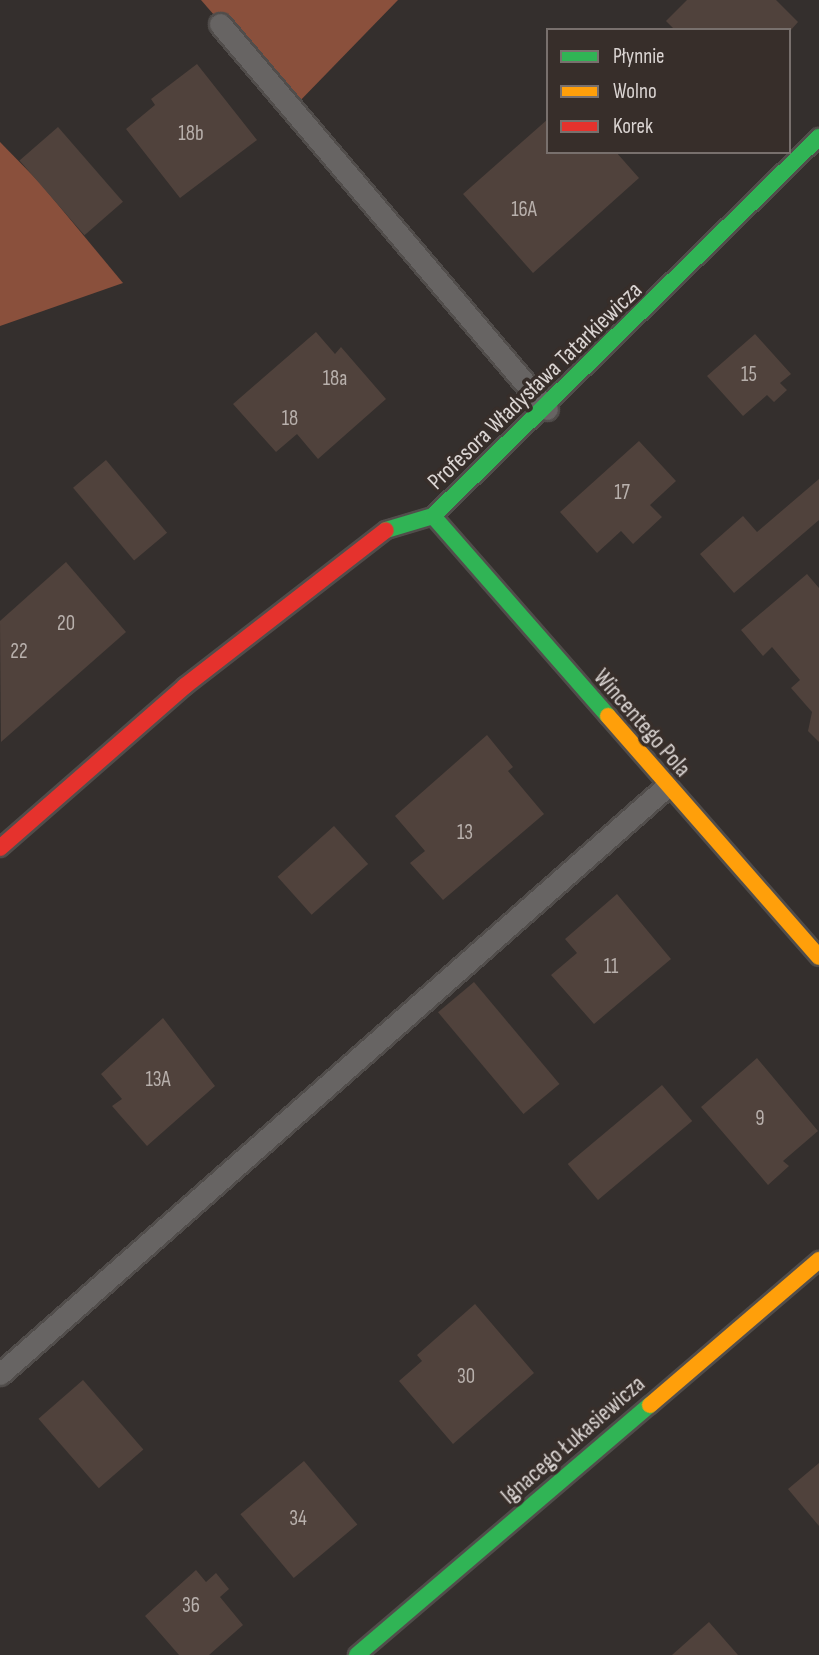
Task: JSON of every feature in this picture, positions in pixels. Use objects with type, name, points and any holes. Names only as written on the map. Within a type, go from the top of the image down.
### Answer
[{"type":"street","name":"Profesora Władysława Tatarkiewicza","points":[[0,848],[185,686],[264,629],[389,527],[433,516],[547,409],[819,138]]},
{"type":"street","name":"Wincentego Pola","points":[[433,516],[666,786],[819,957]]},
{"type":"street","name":"Ignacego Łukasiewicza","points":[[357,1655],[819,1260]]},
{"type":"lane","points":[[220,24],[547,409]]},
{"type":"lane","points":[[0,1374],[666,786]]},
{"type":"shaded area","points":[[201,0],[398,0],[294,107]]},
{"type":"shaded area","points":[[0,142],[40,183],[123,283],[0,326]]},
{"type":"building","points":[[687,0],[776,0],[798,22],[791,30],[673,28],[666,21]]},
{"type":"building","points":[[197,64],[257,140],[180,198],[126,129],[155,105],[151,99]]},
{"type":"building","points":[[546,121],[546,154],[618,154],[639,178],[533,273],[463,194]]},
{"type":"building","points":[[58,127],[123,202],[84,235],[20,160]]},
{"type":"building","points":[[316,332],[335,354],[341,347],[386,399],[318,459],[297,434],[276,452],[233,404]]},
{"type":"building","points":[[755,334],[791,374],[780,383],[787,390],[774,402],[767,395],[743,416],[707,376]]},
{"type":"building","points":[[639,441],[676,481],[650,505],[662,517],[633,544],[621,531],[597,553],[560,512]]},
{"type":"building","points":[[106,460],[167,533],[134,560],[73,488]]},
{"type":"building","points":[[819,479],[819,520],[734,593],[700,554],[743,516],[757,532]]},
{"type":"building","points":[[66,562],[126,632],[1,742],[0,621]]},
{"type":"building","points":[[807,574],[819,588],[819,742],[808,731],[812,712],[791,688],[800,680],[772,647],[763,656],[741,630]]},
{"type":"building","points":[[487,735],[513,767],[508,771],[544,814],[443,900],[410,863],[425,851],[395,816]]},
{"type":"building","points":[[334,826],[368,864],[312,915],[278,877]]},
{"type":"building","points":[[617,894],[671,959],[594,1024],[551,975],[577,953],[565,939]]},
{"type":"building","points":[[474,982],[559,1084],[523,1114],[438,1012]]},
{"type":"building","points":[[163,1018],[215,1086],[147,1146],[112,1106],[122,1099],[101,1074]]},
{"type":"building","points":[[757,1058],[818,1131],[783,1161],[789,1166],[768,1185],[701,1107]]},
{"type":"building","points":[[662,1085],[692,1121],[598,1200],[568,1164]]},
{"type":"building","points":[[475,1304],[534,1373],[453,1444],[399,1381],[422,1361],[417,1355]]},
{"type":"building","points":[[83,1380],[143,1449],[99,1488],[38,1419]]},
{"type":"building","points":[[304,1461],[357,1525],[294,1578],[240,1514]]},
{"type":"building","points":[[819,1463],[819,1526],[788,1489]]},
{"type":"building","points":[[196,1570],[206,1582],[216,1573],[229,1589],[220,1597],[243,1625],[209,1655],[179,1655],[145,1616]]},
{"type":"building","points":[[709,1622],[738,1655],[672,1655]]},
{"type":"traffic: fast","points":[[386,530],[433,516],[819,137]]},
{"type":"traffic: fast","points":[[433,516],[608,716]]},
{"type":"traffic: fast","points":[[357,1655],[650,1405]]},
{"type":"traffic: slow","points":[[608,716],[819,957]]},
{"type":"traffic: slow","points":[[650,1405],[819,1260]]},
{"type":"traffic: jam","points":[[0,848],[185,686],[386,530]]}]
